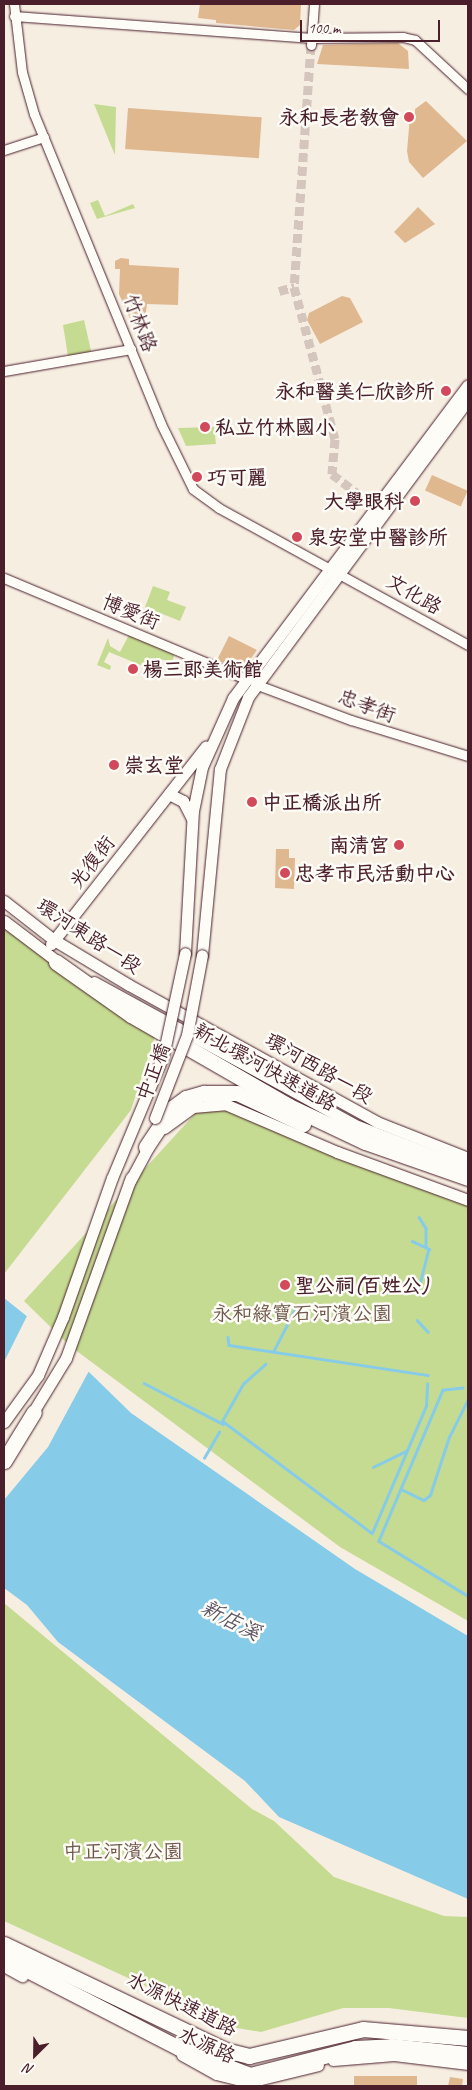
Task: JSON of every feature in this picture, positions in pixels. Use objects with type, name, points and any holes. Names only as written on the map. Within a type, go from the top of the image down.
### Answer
[{"type":"highway","name":"新北環河快速道路","points":[[56,962],[204,1058],[281,1102],[365,1142],[468,1178]]},
{"type":"highway","points":[[146,1147],[160,1122],[186,1098],[237,1093],[320,1133],[468,1186]]},
{"type":"highway","points":[[4,1416],[20,1402]]},
{"type":"highway","points":[[4,1461],[34,1412]]},
{"type":"highway","name":"水源快速道路","points":[[4,1944],[67,1975],[108,1991],[225,2050],[249,2056],[363,2029],[468,2038]]},
{"type":"highway","name":"水源快速道路","points":[[4,1958],[252,2078],[355,2048],[391,2046],[468,2054]]},
{"type":"highway","points":[[67,1975],[222,2063]]},
{"type":"highway","name":"水源快速道路","points":[[252,2078],[361,2039],[468,2047]]},
{"type":"main road","points":[[338,570],[468,384]]},
{"type":"main road","points":[[216,732],[250,681],[468,400]]},
{"type":"main road","name":"中正橋","points":[[4,1448],[34,1412],[76,1334],[129,1183],[187,1035],[202,955],[220,769],[250,681]]},
{"type":"main road","name":"中正橋","points":[[4,1422],[20,1402],[49,1352],[112,1178],[163,1056],[184,953],[192,820],[202,767],[216,732]]},
{"type":"main road","name":"光復街","points":[[44,953],[216,732]]},
{"type":"main road","points":[[169,794],[183,801],[192,820]]},
{"type":"main road","name":"環河東路一段","points":[[4,901],[54,940],[156,1000]]},
{"type":"main road","name":"環河東路一段","points":[[4,921],[56,962],[153,1014]]},
{"type":"main road","name":"環河西路一段","points":[[156,1000],[377,1122],[468,1158]]},
{"type":"main road","name":"環河西路一段","points":[[153,1014],[354,1124],[468,1169]]},
{"type":"main road","points":[[129,1183],[146,1147],[179,1115],[193,1107],[225,1104],[443,1194],[468,1200]]},
{"type":"main road","name":"水源路","points":[[4,1966],[216,2074],[252,2078],[356,2056],[394,2055],[468,2064]]},
{"type":"main road","points":[[225,2086],[252,2078]]},
{"type":"street","name":"竹林路","points":[[14,4],[22,72],[44,137],[131,349],[193,489],[219,508],[338,570]]},
{"type":"street","points":[[311,42],[314,4]]},
{"type":"street","points":[[14,16],[311,42],[377,34],[415,40],[468,89]]},
{"type":"street","points":[[4,150],[44,137]]},
{"type":"street","points":[[4,371],[131,349]]},
{"type":"street","name":"文化路","points":[[338,570],[468,645]]},
{"type":"street","name":"博愛街","points":[[4,578],[250,681]]},
{"type":"street","name":"忠孝街","points":[[250,681],[351,720],[468,756]]},
{"type":"green space","points":[[94,104],[116,107],[115,155],[112,148]]},
{"type":"green space","points":[[98,200],[105,216],[133,204],[135,208],[97,219],[90,203]]},
{"type":"green space","points":[[84,320],[92,355],[68,356],[63,325]]},
{"type":"green space","points":[[214,427],[216,444],[186,446],[178,428]]},
{"type":"green space","points":[[153,586],[170,592],[167,600],[186,607],[180,621],[145,607]]},
{"type":"green space","points":[[129,635],[175,653],[172,662],[160,659],[155,671],[109,652],[104,662],[111,666],[110,670],[97,665],[108,638],[110,646],[120,652]]},
{"type":"green space","points":[[4,922],[155,1036],[131,1110],[4,1274]]},
{"type":"green space","name":"永和綠寶石河濱公園","points":[[213,1094],[468,1204],[468,1621],[340,1547],[70,1346],[24,1301]]},
{"type":"green space","name":"中正河濱公園","points":[[4,1603],[252,1809],[274,1821],[334,1877],[444,1916],[468,1917],[468,2018],[389,2008],[343,2008],[261,2032],[237,2028],[4,1921]]},
{"type":"water","name":"新店溪","points":[[4,1298],[53,1337],[131,1413],[355,1569],[468,1636],[468,1899],[279,1817],[245,1781],[58,1642],[27,1605],[4,1588]]},
{"type":"pier","points":[[28,1314],[90,1369],[48,1447],[4,1500],[4,1362]]},
{"type":"building","points":[[200,4],[301,4],[300,25],[294,30],[216,23],[216,20],[198,18]]},
{"type":"building","points":[[398,43],[408,51],[409,69],[317,64],[323,45]]},
{"type":"building","points":[[426,101],[467,141],[423,178],[409,162],[407,151],[410,116],[415,116],[415,109]]},
{"type":"building","points":[[128,108],[262,117],[259,158],[125,149]]},
{"type":"building","points":[[418,207],[435,224],[405,243],[394,232]]},
{"type":"building","points":[[121,258],[129,259],[129,265],[179,268],[178,305],[147,304],[143,335],[135,330],[119,294],[120,269],[115,269],[115,261]]},
{"type":"building","points":[[342,296],[350,298],[363,322],[320,344],[307,320],[309,313]]},
{"type":"building","points":[[432,475],[468,491],[461,506],[425,491]]},
{"type":"building","points":[[229,636],[257,650],[242,671],[217,660]]},
{"type":"building","name":"忠孝市民活動中心","points":[[276,849],[289,849],[289,858],[295,858],[294,889],[275,888]]},
{"type":"building","points":[[354,2076],[417,2076],[417,2086],[354,2086]]},
{"type":"building","points":[[450,2077],[463,2079],[462,2086],[448,2086]]},
{"type":"waterway","points":[[419,1217],[426,1228],[426,1246]]},
{"type":"waterway","points":[[412,1241],[429,1249],[418,1292]]},
{"type":"waterway","points":[[302,1292],[307,1279]]},
{"type":"waterway","points":[[273,1352],[296,1307]]},
{"type":"waterway","points":[[417,1320],[428,1332]]},
{"type":"waterway","points":[[228,1337],[229,1345],[428,1375]]},
{"type":"waterway","points":[[222,1421],[243,1384],[265,1364]]},
{"type":"waterway","points":[[144,1383],[223,1424]]},
{"type":"waterway","points":[[224,1422],[372,1533],[426,1406],[427,1384]]},
{"type":"waterway","points":[[463,1388],[443,1390],[379,1541],[468,1596]]},
{"type":"waterway","points":[[401,1489],[424,1500],[430,1495],[449,1437],[468,1399]]},
{"type":"waterway","points":[[204,1458],[219,1432]]},
{"type":"waterway","points":[[373,1467],[406,1451]]},
{"type":"tunnel","points":[[311,45],[294,287],[335,439],[332,474],[377,508]]},
{"type":"tunnel","points":[[279,291],[294,287]]},
{"type":"place","name":"永和長老教會","points":[[409,117]]},
{"type":"place","name":"永和醫美仁欣診所","points":[[446,391]]},
{"type":"place","name":"私立竹林國小","points":[[205,427]]},
{"type":"place","name":"巧可麗","points":[[197,477]]},
{"type":"place","name":"大學眼科","points":[[415,501]]},
{"type":"place","name":"泉安堂中醫診所","points":[[297,537]]},
{"type":"place","name":"楊三郎美術館","points":[[133,669]]},
{"type":"place","name":"崇玄堂","points":[[114,765]]},
{"type":"place","name":"中正橋派出所","points":[[252,802]]},
{"type":"place","name":"南清宮","points":[[399,845]]},
{"type":"place","name":"忠孝市民活動中心","points":[[285,873]]},
{"type":"place","name":"聖公祠(百姓公)","points":[[285,1285]]}]
